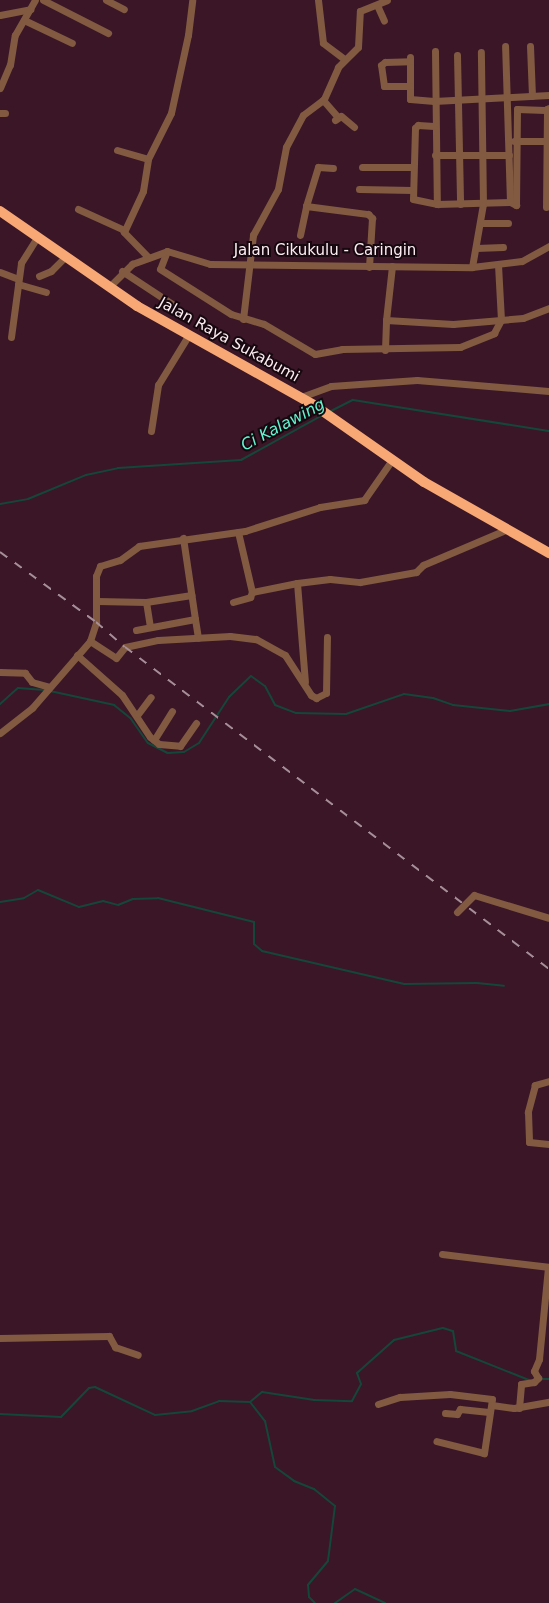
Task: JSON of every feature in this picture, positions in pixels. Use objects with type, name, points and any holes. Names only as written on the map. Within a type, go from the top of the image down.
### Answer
[{"type":"highway","name":"Jalan Raya Sukabumi","points":[[0,211],[36,239],[109,287],[188,336],[301,397],[392,460],[549,553]]},
{"type":"street","points":[[0,88],[10,65],[15,35],[35,0]]},
{"type":"street","points":[[43,0],[108,33]]},
{"type":"street","points":[[106,0],[124,8]]},
{"type":"street","points":[[148,257],[125,236],[124,230],[143,191],[148,159],[165,127],[177,93],[192,0]]},
{"type":"street","points":[[318,0],[323,43],[344,59]]},
{"type":"street","points":[[242,319],[253,235],[278,189],[286,147],[303,115],[322,100],[344,59],[360,43],[360,11],[387,0]]},
{"type":"street","points":[[377,5],[384,21]]},
{"type":"street","points":[[0,16],[30,9]]},
{"type":"street","points":[[24,20],[72,43]]},
{"type":"street","points":[[434,126],[418,125],[415,128],[412,190],[416,201],[437,204],[510,202],[516,205],[505,46]]},
{"type":"street","points":[[530,46],[532,96]]},
{"type":"street","points":[[435,51],[434,126],[437,204]]},
{"type":"street","points":[[472,267],[483,204],[484,99],[481,52]]},
{"type":"street","points":[[457,55],[460,204]]},
{"type":"street","points":[[409,86],[384,86],[381,65],[385,62],[410,59],[410,99],[434,101],[549,95]]},
{"type":"street","points":[[322,100],[337,119],[354,127]]},
{"type":"street","points":[[510,202],[509,155],[513,141],[516,109],[548,108],[548,194],[546,206]]},
{"type":"street","points":[[513,141],[547,141]]},
{"type":"street","points":[[117,150],[148,159]]},
{"type":"street","points":[[435,155],[509,155]]},
{"type":"street","points":[[300,235],[306,206],[318,167],[333,168]]},
{"type":"street","points":[[362,167],[413,168]]},
{"type":"street","points":[[359,189],[412,190]]},
{"type":"street","points":[[306,206],[370,214],[369,267]]},
{"type":"street","points":[[78,209],[124,230]]},
{"type":"street","points":[[480,223],[508,223]]},
{"type":"street","points":[[11,337],[23,259],[36,239]]},
{"type":"street","name":"Jalan Cikukulu - Caringin","points":[[167,251],[205,263],[369,267],[472,267],[498,265],[530,259],[549,246]]},
{"type":"street","points":[[476,248],[502,247]]},
{"type":"street","points":[[109,287],[122,271],[148,257],[167,251]]},
{"type":"street","points":[[167,251],[160,269],[242,319],[264,324],[311,354],[342,349],[384,350],[465,346],[494,333],[501,320],[498,265]]},
{"type":"street","points":[[38,276],[51,272],[65,257]]},
{"type":"street","points":[[384,350],[392,266]]},
{"type":"street","points":[[122,271],[172,304]]},
{"type":"street","points":[[0,272],[18,282],[46,292]]},
{"type":"street","points":[[386,320],[453,324],[523,318],[549,308]]},
{"type":"street","points":[[151,431],[158,386],[188,336]]},
{"type":"street","points":[[301,397],[331,386],[417,380],[549,391]]},
{"type":"street","points":[[0,734],[32,708],[90,641],[96,622],[96,576],[100,566],[120,560],[135,547],[184,538],[238,532],[320,506],[364,500],[392,460]]},
{"type":"street","points":[[252,592],[297,583],[330,579],[360,582],[416,572],[423,565],[508,529]]},
{"type":"street","points":[[232,602],[250,597],[252,592],[238,532]]},
{"type":"street","points":[[184,538],[198,638]]},
{"type":"street","points":[[297,583],[305,682]]},
{"type":"street","points":[[97,601],[146,602],[191,594]]},
{"type":"street","points":[[146,602],[150,627]]},
{"type":"street","points":[[136,630],[195,619]]},
{"type":"street","points":[[90,641],[116,658],[125,647],[133,645],[198,638],[233,636],[268,643],[291,662],[313,697],[325,695],[327,637]]},
{"type":"street","points":[[77,655],[118,690],[138,714],[154,740],[166,746],[180,746],[196,723]]},
{"type":"street","points":[[0,672],[25,672],[32,682],[49,687]]},
{"type":"street","points":[[138,714],[151,697]]},
{"type":"street","points":[[154,740],[172,711]]},
{"type":"street","points":[[458,912],[474,895],[549,918]]},
{"type":"street","points":[[549,1081],[535,1085],[528,1118],[529,1142],[549,1144]]},
{"type":"street","points":[[442,1254],[549,1267],[539,1359],[534,1371],[538,1378],[521,1384],[519,1408]]},
{"type":"street","points":[[0,1338],[109,1336],[115,1347],[138,1355]]},
{"type":"street","points":[[378,1404],[400,1397],[452,1394],[491,1398],[484,1453],[436,1441]]},
{"type":"street","points":[[445,1413],[457,1414],[460,1409],[519,1408],[549,1402]]},
{"type":"waterway","name":"Ci Kalawing","points":[[329,412],[353,400],[549,431]]},
{"type":"waterway","name":"Ci Kalawing","points":[[0,504],[28,499],[86,475],[118,468],[241,460],[323,415]]},
{"type":"waterway","points":[[50,691],[114,705],[131,719],[148,743],[168,753],[184,752],[199,743],[229,697],[251,676],[265,686],[275,705],[296,713],[346,714],[404,694],[433,698],[453,705],[510,711],[549,704]]},
{"type":"waterway","points":[[0,704],[18,688],[45,690]]},
{"type":"waterway","points":[[0,902],[24,898],[38,890],[79,907],[103,901],[118,905],[133,899],[158,898],[254,922],[254,944],[262,951],[404,984],[477,983],[504,986]]},
{"type":"waterway","points":[[250,1402],[262,1392],[314,1400],[352,1401],[361,1384],[357,1373],[394,1340],[443,1328],[453,1331],[456,1351],[529,1380]]},
{"type":"waterway","points":[[539,1379],[549,1379]]},
{"type":"waterway","points":[[0,1414],[61,1417],[89,1388],[95,1387],[155,1415],[192,1411],[219,1401],[250,1402],[265,1421],[275,1467],[294,1481],[314,1489],[335,1506],[328,1561],[308,1585],[309,1597],[315,1603]]},
{"type":"waterway","points":[[335,1603],[355,1589],[385,1603]]},
{"type":"railway","points":[[0,552],[96,622],[125,647],[549,969]]}]
